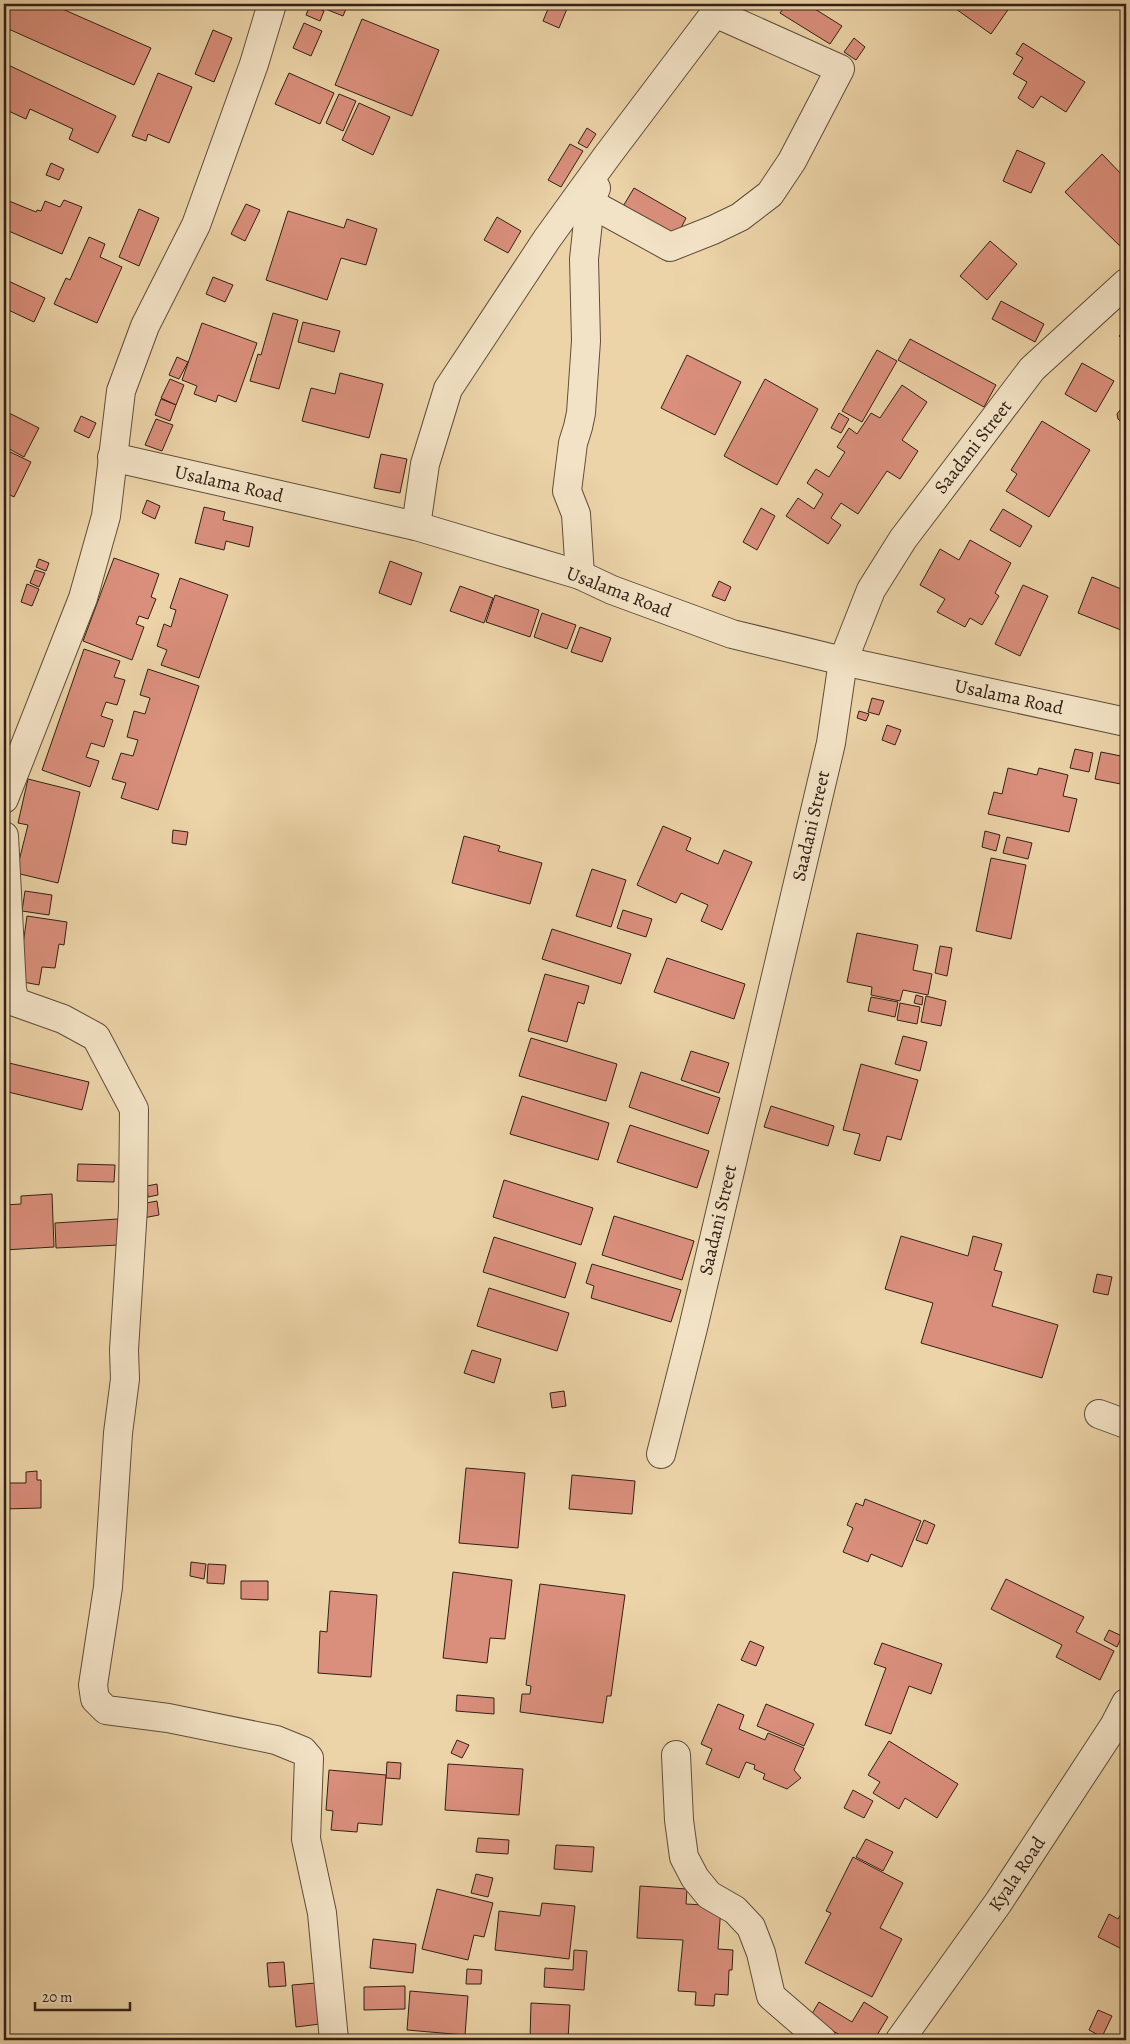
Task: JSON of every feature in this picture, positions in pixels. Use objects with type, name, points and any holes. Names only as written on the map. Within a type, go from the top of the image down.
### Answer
[{"type":"street","points":[[4,799],[84,598],[106,516],[112,457],[122,391],[145,326],[196,225],[254,64],[272,4]]},
{"type":"street","points":[[416,526],[425,464],[448,389],[547,239],[717,9],[840,69],[792,161],[770,194],[740,217],[670,247],[590,203]]},
{"type":"street","points":[[580,576],[576,514],[567,491],[573,443],[581,413],[586,341],[584,259],[590,203],[607,156]]},
{"type":"street","name":"Saadani Street","points":[[661,1454],[693,1328],[831,743],[843,661],[871,590],[903,539],[1032,369],[1126,282]]},
{"type":"street","name":"Usalama Road","points":[[112,457],[416,526],[580,576],[612,590],[732,634],[843,661],[1126,722]]},
{"type":"street","points":[[4,836],[12,988],[15,1002],[63,1019],[96,1037],[134,1110],[133,1208],[124,1350],[125,1379],[118,1433],[108,1587],[93,1685],[95,1699],[106,1710],[168,1718],[276,1740],[303,1751],[309,1758],[306,1839],[322,1913],[334,2040]]},
{"type":"street","points":[[1099,1414],[1126,1424]]},
{"type":"street","name":"Kyala Road","points":[[900,2040],[998,1903],[1120,1726],[1126,1703]]},
{"type":"street","points":[[676,1755],[679,1820],[684,1857],[695,1878],[709,1895],[735,1910],[751,1927],[762,1953],[771,1996],[822,2040]]},
{"type":"building","points":[[4,4],[51,4],[151,48],[134,85],[4,27]]},
{"type":"building","points":[[313,4],[348,4],[343,16]]},
{"type":"building","points":[[550,4],[569,4],[559,28],[543,21]]},
{"type":"building","points":[[786,4],[807,4],[842,26],[830,44],[780,13]]},
{"type":"building","points":[[960,4],[1012,4],[991,34],[956,9]]},
{"type":"building","points":[[310,5],[324,11],[320,21],[306,15]]},
{"type":"building","points":[[362,19],[439,50],[412,116],[335,85]]},
{"type":"building","points":[[304,23],[322,31],[311,56],[293,48]]},
{"type":"building","points":[[213,30],[232,38],[214,82],[195,74]]},
{"type":"building","points":[[854,38],[865,47],[856,60],[844,52]]},
{"type":"building","points":[[1023,43],[1085,82],[1066,112],[1041,96],[1033,108],[1018,98],[1027,82],[1013,74],[1023,58],[1016,54]]},
{"type":"building","points":[[4,63],[116,116],[98,153],[69,139],[73,129],[30,109],[26,119],[4,109]]},
{"type":"building","points":[[158,73],[192,87],[169,143],[148,134],[146,141],[132,136]]},
{"type":"building","points":[[289,73],[334,93],[320,124],[275,104]]},
{"type":"building","points":[[339,94],[356,101],[343,131],[326,123]]},
{"type":"building","points":[[359,103],[390,117],[373,155],[342,140]]},
{"type":"building","points":[[587,128],[596,134],[587,148],[578,143]]},
{"type":"building","points":[[570,144],[583,151],[561,187],[548,180]]},
{"type":"building","points":[[1017,150],[1045,163],[1031,193],[1003,181]]},
{"type":"building","points":[[1102,154],[1126,179],[1126,248],[1124,250],[1065,192]]},
{"type":"building","points":[[51,163],[64,169],[59,180],[46,175]]},
{"type":"building","points":[[634,188],[686,218],[677,236],[641,215],[636,223],[619,213]]},
{"type":"building","points":[[4,199],[36,212],[37,210],[41,211],[45,201],[60,207],[64,200],[82,207],[62,254],[4,229]]},
{"type":"building","points":[[246,204],[260,210],[245,241],[231,234]]},
{"type":"building","points":[[139,209],[159,218],[139,266],[119,257]]},
{"type":"building","points":[[288,211],[344,228],[347,219],[377,229],[366,265],[341,258],[327,300],[266,280]]},
{"type":"building","points":[[497,217],[521,231],[508,253],[484,240]]},
{"type":"building","points":[[89,237],[105,244],[100,257],[122,267],[97,323],[54,304],[66,278],[70,280]]},
{"type":"building","points":[[990,241],[1017,264],[987,300],[960,276]]},
{"type":"building","points":[[213,277],[233,285],[225,302],[206,294]]},
{"type":"building","points":[[4,279],[45,298],[34,322],[4,308]]},
{"type":"building","points":[[1001,301],[1044,324],[1035,342],[992,319]]},
{"type":"building","points":[[273,313],[298,320],[279,389],[250,381],[258,354],[261,355]]},
{"type":"building","points":[[303,322],[340,331],[334,352],[298,342]]},
{"type":"building","points":[[202,323],[257,343],[236,402],[218,395],[216,402],[194,394],[197,386],[182,380]]},
{"type":"building","points":[[1126,328],[1126,342],[1119,336]]},
{"type":"building","points":[[910,339],[996,385],[984,407],[898,360]]},
{"type":"building","points":[[877,350],[897,361],[862,422],[842,411]]},
{"type":"building","points":[[687,355],[741,382],[715,435],[661,408]]},
{"type":"building","points":[[177,357],[188,362],[179,379],[169,375]]},
{"type":"building","points":[[1082,363],[1114,381],[1096,412],[1065,394]]},
{"type":"building","points":[[340,373],[383,384],[369,438],[302,421],[311,388],[335,394]]},
{"type":"building","points":[[170,379],[184,385],[176,405],[161,398]]},
{"type":"building","points":[[765,379],[818,409],[777,485],[724,456]]},
{"type":"building","points":[[902,385],[927,402],[902,440],[918,451],[900,479],[887,471],[858,514],[841,503],[831,518],[841,525],[828,544],[786,516],[798,498],[814,509],[823,494],[807,483],[816,469],[829,477],[845,452],[837,447],[849,428],[857,434],[871,413],[880,418]]},
{"type":"building","points":[[161,399],[176,405],[170,421],[155,415]]},
{"type":"building","points":[[1120,410],[1126,410],[1126,422],[1122,423],[1118,419],[1117,414]]},
{"type":"building","points":[[9,413],[39,428],[24,457],[4,446],[4,422]]},
{"type":"building","points":[[839,413],[849,419],[841,433],[831,428]]},
{"type":"building","points":[[81,416],[96,423],[89,438],[74,431]]},
{"type":"building","points":[[156,419],[173,425],[162,451],[145,445]]},
{"type":"building","points":[[1042,421],[1090,450],[1049,517],[1006,491],[1017,474],[1011,470]]},
{"type":"building","points":[[4,449],[31,462],[14,497],[4,492]]},
{"type":"building","points":[[381,454],[407,459],[400,493],[374,488]]},
{"type":"building","points":[[147,500],[160,506],[155,519],[142,513]]},
{"type":"building","points":[[204,507],[225,512],[223,520],[253,527],[249,547],[226,541],[224,550],[195,543]]},
{"type":"building","points":[[761,508],[775,516],[757,550],[743,542]]},
{"type":"building","points":[[1003,509],[1032,526],[1020,547],[990,530]]},
{"type":"building","points":[[970,540],[1011,563],[995,593],[999,596],[982,625],[970,618],[965,627],[937,612],[945,599],[920,585],[940,549],[959,560]]},
{"type":"building","points":[[114,558],[159,574],[151,597],[156,599],[148,619],[139,616],[136,624],[144,627],[132,660],[83,641]]},
{"type":"building","points":[[39,559],[49,563],[46,571],[36,567]]},
{"type":"building","points":[[390,561],[422,573],[411,605],[379,593]]},
{"type":"building","points":[[35,570],[45,573],[39,587],[30,583]]},
{"type":"building","points":[[1092,577],[1126,591],[1126,632],[1078,613]]},
{"type":"building","points":[[180,578],[228,595],[199,678],[161,665],[167,650],[157,646],[164,624],[171,627],[176,610],[170,608]]},
{"type":"building","points":[[719,581],[731,587],[725,601],[712,596]]},
{"type":"building","points":[[27,584],[39,589],[32,606],[21,602]]},
{"type":"building","points":[[1023,585],[1048,596],[1020,656],[995,644]]},
{"type":"building","points":[[460,586],[493,598],[484,623],[450,611]]},
{"type":"building","points":[[495,595],[539,610],[530,637],[486,622]]},
{"type":"building","points":[[542,613],[576,625],[567,649],[534,637]]},
{"type":"building","points":[[580,627],[611,638],[602,662],[571,652]]},
{"type":"building","points":[[84,649],[120,661],[114,677],[125,680],[117,705],[106,702],[101,716],[113,720],[104,747],[91,743],[86,757],[99,761],[90,787],[42,770]]},
{"type":"building","points":[[148,669],[199,686],[158,810],[121,798],[126,783],[112,779],[121,753],[133,756],[138,740],[127,737],[134,711],[145,714],[150,698],[140,695]]},
{"type":"building","points":[[872,698],[884,701],[879,715],[868,712]]},
{"type":"building","points":[[859,711],[869,714],[866,721],[857,718]]},
{"type":"building","points":[[887,725],[901,730],[895,745],[882,740]]},
{"type":"building","points":[[1075,749],[1093,753],[1089,772],[1070,768]]},
{"type":"building","points":[[1101,752],[1126,757],[1126,785],[1095,779]]},
{"type":"building","points":[[1008,768],[1037,775],[1039,768],[1068,775],[1063,796],[1077,799],[1069,832],[988,814],[994,792],[1002,794]]},
{"type":"building","points":[[28,779],[80,792],[58,883],[16,873],[28,825],[18,823]]},
{"type":"building","points":[[663,826],[691,838],[686,850],[718,864],[724,850],[752,862],[722,930],[701,921],[708,905],[681,893],[676,903],[637,885]]},
{"type":"building","points":[[173,830],[188,832],[186,845],[172,843]]},
{"type":"building","points":[[985,831],[1000,835],[996,851],[982,847]]},
{"type":"building","points":[[464,836],[500,846],[498,851],[542,863],[530,904],[452,883]]},
{"type":"building","points":[[1007,837],[1032,843],[1028,859],[1003,853]]},
{"type":"building","points":[[991,858],[1026,865],[1011,939],[976,931]]},
{"type":"building","points":[[592,869],[626,880],[611,927],[576,916]]},
{"type":"building","points":[[25,891],[52,895],[49,915],[22,911]]},
{"type":"building","points":[[623,910],[652,919],[646,937],[617,928]]},
{"type":"building","points":[[27,916],[67,922],[64,945],[59,944],[55,968],[42,967],[39,985],[18,981]]},
{"type":"building","points":[[552,929],[631,954],[621,984],[542,959]]},
{"type":"building","points":[[857,933],[918,945],[913,970],[932,974],[928,995],[903,990],[900,1001],[871,995],[872,987],[847,982]]},
{"type":"building","points":[[940,946],[952,948],[947,976],[935,973]]},
{"type":"building","points":[[667,958],[745,984],[734,1019],[654,992]]},
{"type":"building","points":[[545,974],[589,986],[584,1004],[578,1002],[567,1042],[528,1031]]},
{"type":"building","points":[[916,995],[923,997],[922,1005],[914,1003]]},
{"type":"building","points":[[926,996],[946,1001],[941,1026],[921,1022]]},
{"type":"building","points":[[871,997],[898,1002],[895,1017],[868,1011]]},
{"type":"building","points":[[900,1003],[920,1007],[917,1024],[897,1020]]},
{"type":"building","points":[[903,1036],[927,1042],[920,1071],[895,1064]]},
{"type":"building","points":[[531,1038],[617,1064],[606,1101],[519,1076]]},
{"type":"building","points":[[691,1051],[729,1063],[719,1093],[681,1080]]},
{"type":"building","points":[[9,1063],[89,1082],[82,1110],[4,1091]]},
{"type":"building","points":[[861,1064],[918,1080],[901,1140],[887,1136],[880,1161],[854,1154],[860,1134],[843,1130]]},
{"type":"building","points":[[641,1072],[720,1098],[708,1134],[629,1107]]},
{"type":"building","points":[[522,1096],[609,1123],[598,1160],[510,1134]]},
{"type":"building","points":[[771,1106],[834,1126],[828,1146],[764,1127]]},
{"type":"building","points":[[630,1125],[709,1151],[697,1188],[617,1162]]},
{"type":"building","points":[[78,1164],[115,1165],[114,1182],[77,1181]]},
{"type":"building","points":[[504,1180],[593,1208],[581,1245],[493,1217]]},
{"type":"building","points":[[157,1184],[158,1195],[148,1197],[147,1186]]},
{"type":"building","points":[[52,1194],[54,1247],[4,1250],[4,1205],[21,1204],[21,1196]]},
{"type":"building","points":[[157,1201],[159,1215],[143,1218],[141,1204]]},
{"type":"building","points":[[614,1216],[694,1241],[682,1280],[602,1255]]},
{"type":"building","points":[[118,1219],[119,1245],[56,1248],[55,1223]]},
{"type":"building","points":[[901,1236],[968,1256],[973,1236],[1002,1244],[994,1270],[1002,1272],[992,1306],[1058,1325],[1042,1378],[921,1343],[933,1303],[885,1289]]},
{"type":"building","points":[[494,1237],[576,1263],[565,1298],[483,1272]]},
{"type":"building","points":[[592,1264],[681,1290],[671,1322],[591,1298],[594,1286],[586,1283]]},
{"type":"building","points":[[1097,1274],[1112,1277],[1108,1295],[1093,1292]]},
{"type":"building","points":[[489,1288],[569,1313],[557,1351],[477,1326]]},
{"type":"building","points":[[472,1350],[501,1359],[494,1383],[464,1373]]},
{"type":"building","points":[[564,1391],[566,1406],[552,1408],[550,1393]]},
{"type":"building","points":[[466,1468],[525,1473],[518,1548],[459,1543]]},
{"type":"building","points":[[37,1471],[37,1480],[41,1480],[41,1508],[4,1509],[4,1483],[26,1483],[26,1472]]},
{"type":"building","points":[[572,1475],[635,1481],[632,1514],[569,1509]]},
{"type":"building","points":[[865,1499],[921,1521],[902,1567],[871,1554],[868,1562],[843,1552],[853,1528],[847,1525],[856,1503],[863,1506]]},
{"type":"building","points":[[924,1520],[935,1525],[927,1544],[916,1540]]},
{"type":"building","points":[[191,1562],[206,1564],[204,1579],[190,1576]]},
{"type":"building","points":[[208,1564],[226,1565],[224,1584],[207,1583]]},
{"type":"building","points":[[453,1572],[512,1580],[505,1639],[490,1638],[487,1663],[443,1658]]},
{"type":"building","points":[[1006,1579],[1084,1617],[1076,1632],[1114,1651],[1100,1680],[1056,1657],[1062,1645],[991,1609]]},
{"type":"building","points":[[241,1581],[268,1581],[268,1600],[241,1599]]},
{"type":"building","points":[[540,1584],[625,1595],[611,1696],[607,1696],[603,1723],[520,1712],[522,1694],[530,1694],[531,1686],[526,1685]]},
{"type":"building","points":[[330,1591],[377,1595],[371,1677],[318,1673],[320,1631],[327,1632]]},
{"type":"building","points":[[1109,1630],[1122,1636],[1117,1647],[1104,1640]]},
{"type":"building","points":[[750,1641],[764,1647],[756,1666],[741,1660]]},
{"type":"building","points":[[882,1643],[942,1664],[931,1694],[909,1686],[891,1734],[865,1725],[886,1668],[874,1664]]},
{"type":"building","points":[[457,1695],[494,1698],[494,1714],[456,1711]]},
{"type":"building","points":[[718,1704],[744,1715],[739,1729],[765,1740],[768,1733],[804,1748],[794,1770],[801,1778],[787,1789],[763,1779],[765,1774],[754,1769],[755,1765],[746,1762],[739,1778],[706,1764],[712,1749],[701,1744]]},
{"type":"building","points":[[766,1704],[814,1724],[804,1746],[757,1726]]},
{"type":"building","points":[[457,1740],[469,1745],[462,1758],[451,1753]]},
{"type":"building","points":[[889,1741],[958,1784],[937,1818],[905,1798],[899,1809],[873,1793],[880,1782],[868,1775]]},
{"type":"building","points":[[387,1762],[401,1763],[400,1779],[386,1778]]},
{"type":"building","points":[[448,1764],[523,1769],[519,1815],[445,1810]]},
{"type":"building","points":[[329,1770],[386,1775],[382,1825],[358,1823],[357,1832],[331,1830],[333,1811],[326,1810]]},
{"type":"building","points":[[853,1790],[873,1801],[864,1818],[844,1808]]},
{"type":"building","points":[[478,1838],[509,1840],[508,1854],[476,1852]]},
{"type":"building","points":[[866,1839],[893,1852],[883,1871],[856,1857]]},
{"type":"building","points":[[556,1845],[594,1847],[592,1872],[554,1869]]},
{"type":"building","points":[[853,1857],[903,1883],[880,1928],[902,1939],[872,1997],[805,1963],[831,1913],[826,1911]]},
{"type":"building","points":[[476,1874],[493,1878],[488,1897],[471,1893]]},
{"type":"building","points":[[640,1886],[687,1889],[686,1904],[721,1906],[718,1949],[733,1950],[732,1970],[729,1970],[728,1995],[715,1994],[714,2006],[695,2005],[696,1992],[678,1991],[683,1940],[637,1938]]},
{"type":"building","points":[[437,1889],[493,1903],[484,1937],[474,1935],[468,1960],[422,1949]]},
{"type":"building","points":[[542,1903],[575,1906],[569,1959],[495,1950],[499,1911],[540,1916]]},
{"type":"building","points":[[1126,1905],[1126,1951],[1098,1937],[1109,1914],[1118,1919]]},
{"type":"building","points":[[373,1939],[416,1944],[413,1973],[370,1968]]},
{"type":"building","points":[[574,1950],[587,1951],[584,1990],[544,1987],[545,1968],[573,1970]]},
{"type":"building","points":[[284,1962],[286,1986],[269,1987],[267,1963]]},
{"type":"building","points":[[467,1969],[482,1970],[481,1984],[466,1984]]},
{"type":"building","points":[[316,1983],[320,2024],[296,2027],[292,1985]]},
{"type":"building","points":[[405,1986],[405,2009],[364,2010],[364,1987]]},
{"type":"building","points":[[410,1991],[468,1996],[465,2035],[407,2030]]},
{"type":"building","points":[[819,2002],[852,2022],[864,2002],[888,2017],[874,2040],[848,2040],[810,2017]]},
{"type":"building","points":[[531,2003],[570,2005],[568,2040],[530,2040]]},
{"type":"building","points":[[1098,2010],[1112,2016],[1102,2037],[1089,2030]]},
{"type":"building","points":[[653,2035],[723,2036],[723,2040],[653,2040]]}]
